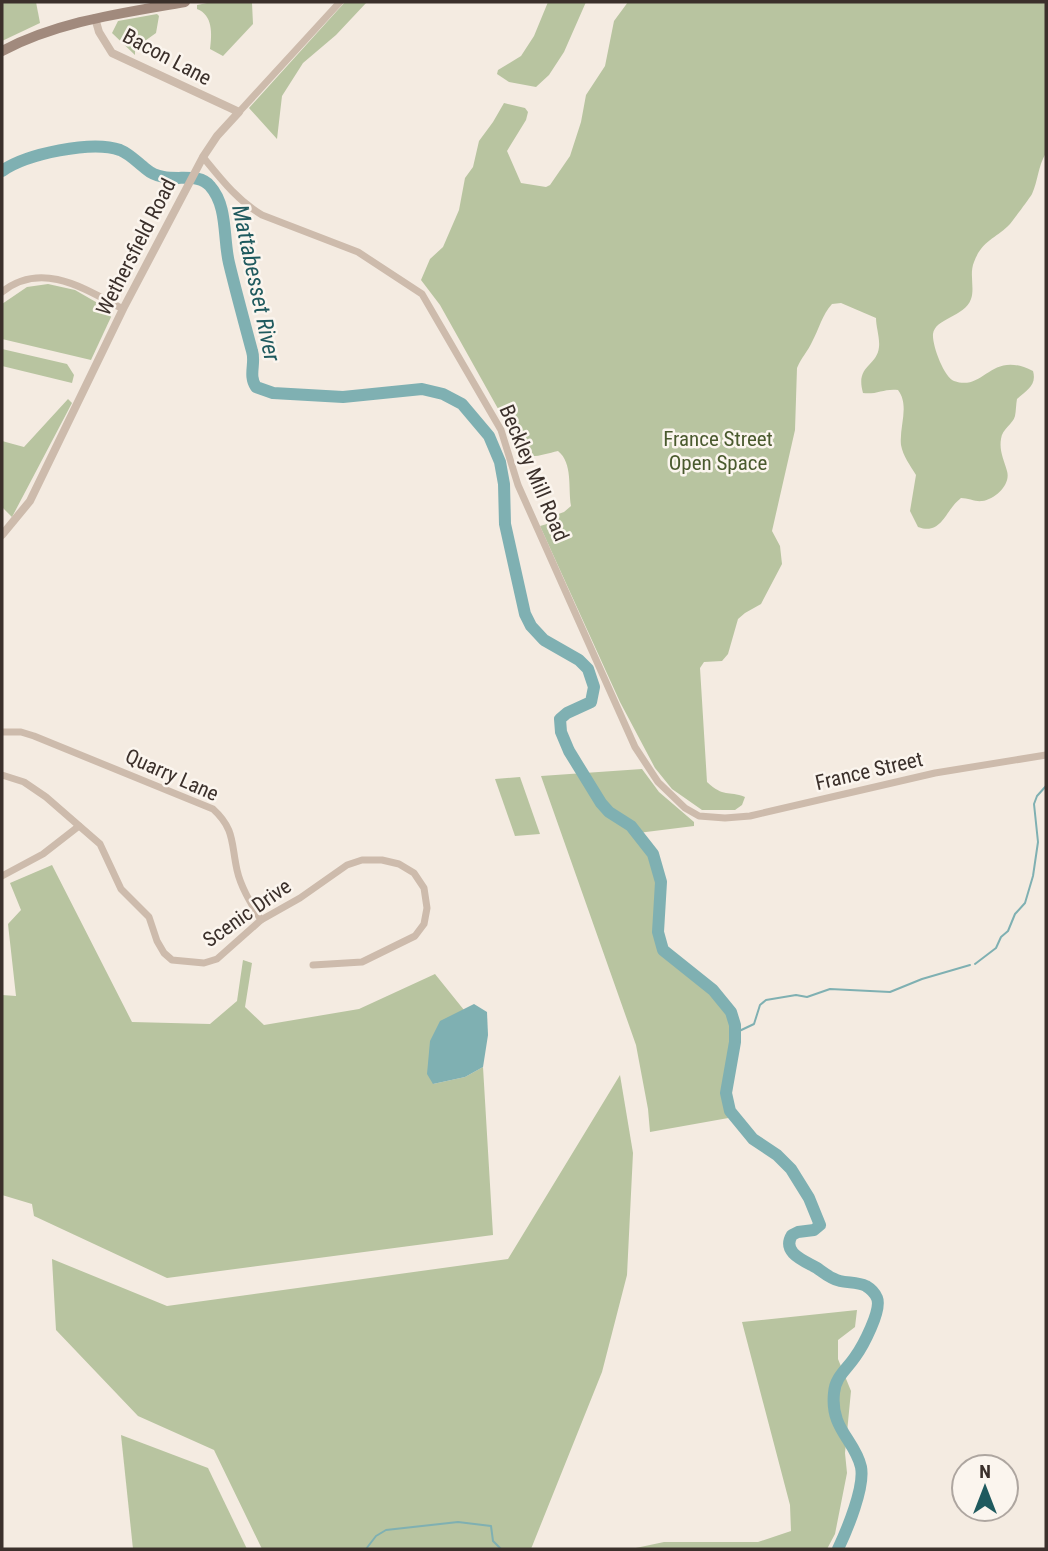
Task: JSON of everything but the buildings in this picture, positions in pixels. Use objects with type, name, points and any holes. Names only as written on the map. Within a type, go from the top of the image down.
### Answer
[{"type":"main road","points":[[2,51],[17,43],[95,18],[185,2]]},
{"type":"street","name":"Wethersfield Road","points":[[2,535],[30,501],[123,309],[203,157],[217,136],[340,2]]},
{"type":"street","name":"Bacon Lane","points":[[95,18],[99,32],[113,52],[239,112]]},
{"type":"street","name":"Beckley Mill Road","points":[[203,157],[234,194],[262,215],[358,252],[422,295],[501,430],[518,485],[635,747],[658,782],[685,808],[699,816]]},
{"type":"street","points":[[2,292],[23,280],[50,277],[79,286],[123,309]]},
{"type":"street","name":"Quarry Lane","points":[[2,732],[22,732],[34,736],[213,809],[230,830],[241,882],[261,920]]},
{"type":"street","name":"France Street","points":[[699,816],[750,816],[935,773],[1046,755]]},
{"type":"street","name":"Scenic Drive","points":[[2,775],[24,782],[47,797],[100,845],[121,889],[149,917],[157,941],[172,960],[204,963],[217,959],[261,920],[300,898],[329,875],[347,865],[362,860],[400,864],[414,873],[424,888],[427,908],[424,924],[415,936],[362,962],[313,965]]},
{"type":"street","points":[[2,876],[43,854],[79,827]]},
{"type":"green space","points":[[2,2],[36,2],[40,23],[2,41]]},
{"type":"green space","points":[[212,2],[254,2],[253,24],[223,56],[210,49],[209,20],[197,9],[197,5]]},
{"type":"green space","points":[[345,2],[367,2],[336,35],[303,63],[282,96],[277,139],[249,108]]},
{"type":"green space","points":[[548,2],[586,2],[564,52],[549,75],[536,87],[509,82],[497,74],[498,70],[521,56],[534,36]]},
{"type":"green space","name":"France Street Open Space","points":[[628,2],[1046,2],[1046,153],[1034,189],[1010,224],[985,244],[977,255],[972,271],[972,295],[968,305],[939,324],[933,334],[939,360],[946,374],[954,381],[973,381],[997,367],[1007,365],[1033,371],[1034,380],[1028,390],[1017,399],[1014,419],[1002,435],[1001,448],[1007,481],[1001,490],[987,500],[961,498],[933,528],[918,527],[910,511],[916,475],[901,445],[904,409],[901,396],[898,390],[863,393],[861,384],[864,371],[875,359],[879,347],[876,318],[841,303],[832,304],[797,368],[795,430],[772,531],[780,546],[782,564],[761,604],[738,619],[728,654],[722,661],[704,662],[700,668],[707,782],[722,792],[745,797],[742,805],[735,810],[702,810],[672,789],[655,768],[620,702],[540,526],[547,524],[547,518],[564,512],[571,506],[566,462],[558,451],[533,456],[518,453],[506,423],[440,305],[421,280],[430,259],[443,247],[459,210],[465,178],[473,167],[479,141],[504,103],[525,108],[528,112],[507,151],[521,183],[546,187],[550,185],[570,156],[586,95],[605,66],[614,21]]},
{"type":"green space","points":[[157,14],[159,16],[156,33],[135,48],[135,55],[112,33],[118,21]]},
{"type":"green space","points":[[48,284],[75,290],[108,309],[111,317],[91,360],[2,339],[2,304],[27,287]]},
{"type":"green space","points":[[2,349],[67,364],[74,375],[72,383],[2,366]]},
{"type":"green space","points":[[68,399],[72,403],[12,517],[2,507],[2,441],[24,447]]},
{"type":"green space","points":[[642,769],[659,792],[694,822],[694,826],[638,833],[645,842],[657,870],[660,890],[660,945],[669,957],[720,995],[731,1011],[735,1031],[726,1094],[734,1117],[650,1132],[636,1045],[541,776]]},
{"type":"green space","points":[[520,777],[540,834],[515,836],[495,779]]},
{"type":"green space","points":[[52,865],[132,1022],[210,1024],[237,1001],[243,960],[252,963],[245,1007],[264,1025],[359,1009],[435,974],[464,1010],[440,1022],[433,1084],[465,1077],[483,1067],[493,1235],[167,1278],[34,1216],[32,1204],[2,1195],[2,995],[16,996],[8,924],[21,910],[10,883]]},
{"type":"green space","points":[[620,1075],[633,1153],[627,1275],[602,1372],[531,1549],[262,1549],[214,1450],[138,1416],[56,1330],[52,1259],[167,1306],[508,1259]]},
{"type":"green space","points":[[857,1310],[855,1327],[838,1340],[838,1359],[851,1391],[845,1453],[847,1473],[835,1534],[827,1549],[631,1549],[664,1542],[758,1542],[791,1531],[790,1505],[742,1322]]},
{"type":"green space","points":[[121,1435],[208,1468],[247,1549],[133,1549]]},
{"type":"water","points":[[474,1004],[487,1012],[488,1035],[483,1067],[465,1077],[433,1084],[427,1074],[430,1041],[440,1021]]},
{"type":"waterway","name":"Mattabesset River","points":[[2,171],[42,154],[77,148],[108,147],[131,156],[154,174],[204,181],[220,203],[229,263],[253,356],[253,378],[256,387],[273,393],[343,397],[422,389],[443,394],[462,404],[489,436],[500,462],[504,484],[505,524],[525,614],[531,626],[544,640],[579,660],[588,669],[594,687],[591,702],[560,719],[561,732],[569,751],[601,803],[609,812],[631,826],[653,854],[661,882],[658,932],[663,950],[713,990],[731,1012],[735,1025],[735,1042],[726,1093],[730,1111],[753,1139],[777,1155],[791,1169],[809,1198],[820,1225],[814,1230],[792,1235],[789,1241],[792,1252],[831,1277],[866,1286],[877,1298],[877,1311],[867,1337],[835,1387],[836,1416],[858,1458],[862,1475],[854,1508],[838,1549]]},
{"type":"waterway","points":[[975,964],[996,948],[1001,937],[1008,931],[1015,914],[1025,903],[1033,876],[1038,842],[1034,804],[1046,786]]},
{"type":"waterway","points":[[735,1033],[754,1024],[760,1005],[766,1000],[796,995],[807,997],[830,989],[890,992],[970,965]]},
{"type":"waterway","points":[[366,1549],[376,1536],[386,1530],[458,1522],[491,1526],[493,1541],[501,1549]]}]
